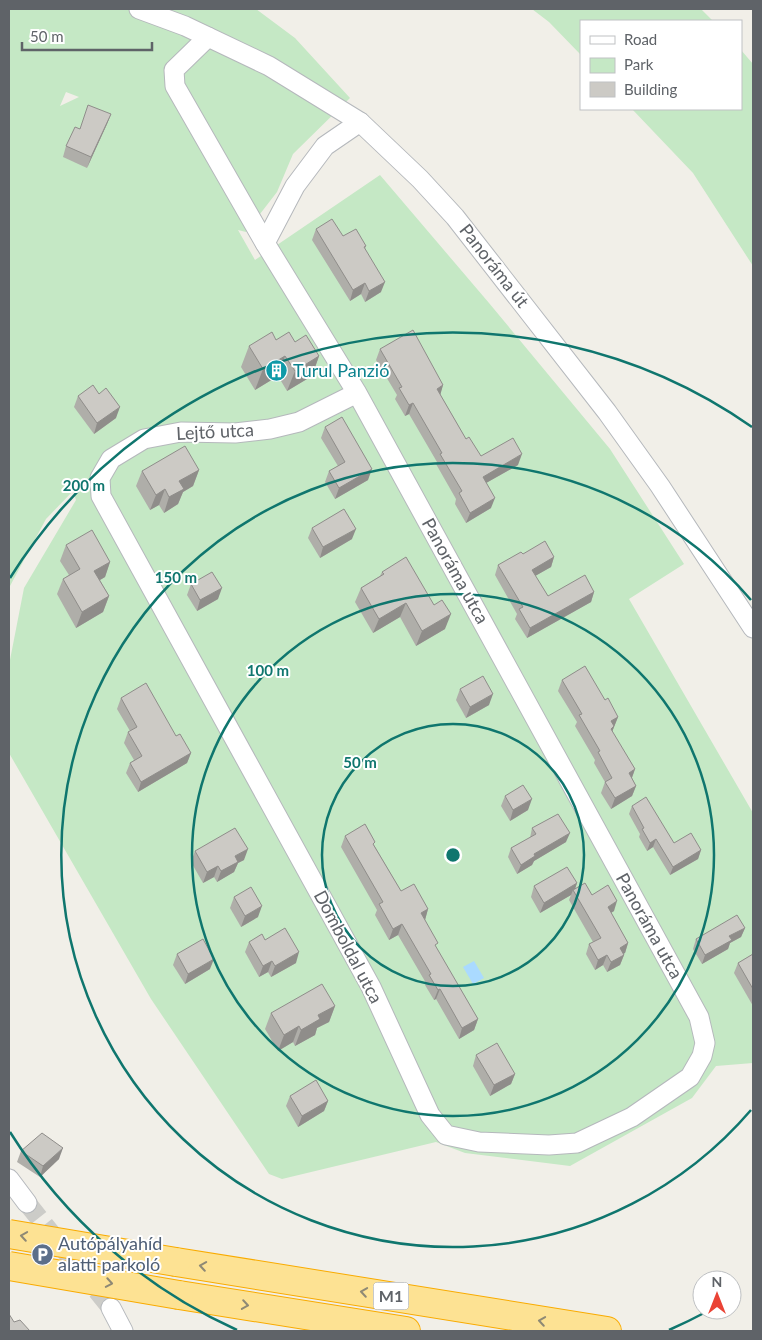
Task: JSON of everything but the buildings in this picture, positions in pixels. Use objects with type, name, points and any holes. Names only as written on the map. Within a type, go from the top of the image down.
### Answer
[{"type":"highway","name":"M1","points":[[9,1234],[607,1331]]},
{"type":"highway","name":"M1","points":[[9,1266],[406,1331]]},
{"type":"street","name":"Panoráma út","points":[[139,9],[185,26],[269,66],[360,122],[420,179],[461,224],[606,412],[660,486],[753,628]]},
{"type":"street","name":"Panoráma utca","points":[[208,37],[174,70],[175,86],[265,243],[357,393],[699,1017],[705,1043]]},
{"type":"street","points":[[265,243],[295,186],[325,146],[360,122]]},
{"type":"street","name":"Lejtő utca","points":[[101,496],[100,478],[111,458],[144,439],[181,432],[235,433],[270,430],[300,422],[357,393]]},
{"type":"street","name":"Domboldal utca","points":[[101,496],[371,987],[430,1115],[446,1135],[479,1142],[549,1145],[577,1144],[632,1117],[690,1077],[702,1056],[705,1043]]},
{"type":"street","points":[[9,1179],[27,1203]]},
{"type":"street","points":[[111,1308],[123,1331]]},
{"type":"green space","points":[[9,9],[256,9],[295,38],[350,98],[293,154],[277,192],[246,232],[238,230],[255,260],[380,175],[610,449],[684,564],[629,599],[753,813],[753,1063],[716,1066],[692,1098],[570,1166],[465,1153],[436,1142],[282,1179],[269,1174],[151,999],[9,753],[9,665],[24,588],[76,500],[73,491],[46,519],[10,586],[9,592]],"holes":[[[66,92],[79,97],[60,106]]]},
{"type":"green space","points":[[532,9],[701,9],[712,20],[580,20],[580,54],[549,22]]},
{"type":"green space","points":[[742,51],[753,64],[753,266],[693,173],[633,110],[742,110]]},
{"type":"water","points":[[474,961],[484,978],[473,984],[463,967]]},
{"type":"tunnel","points":[[27,1203],[111,1308]]},
{"type":"place","name":"Turul Panzió","points":[[277,371]]},
{"type":"place","name":"Autópályahíd alatti parkoló","points":[[42,1254]]}]
